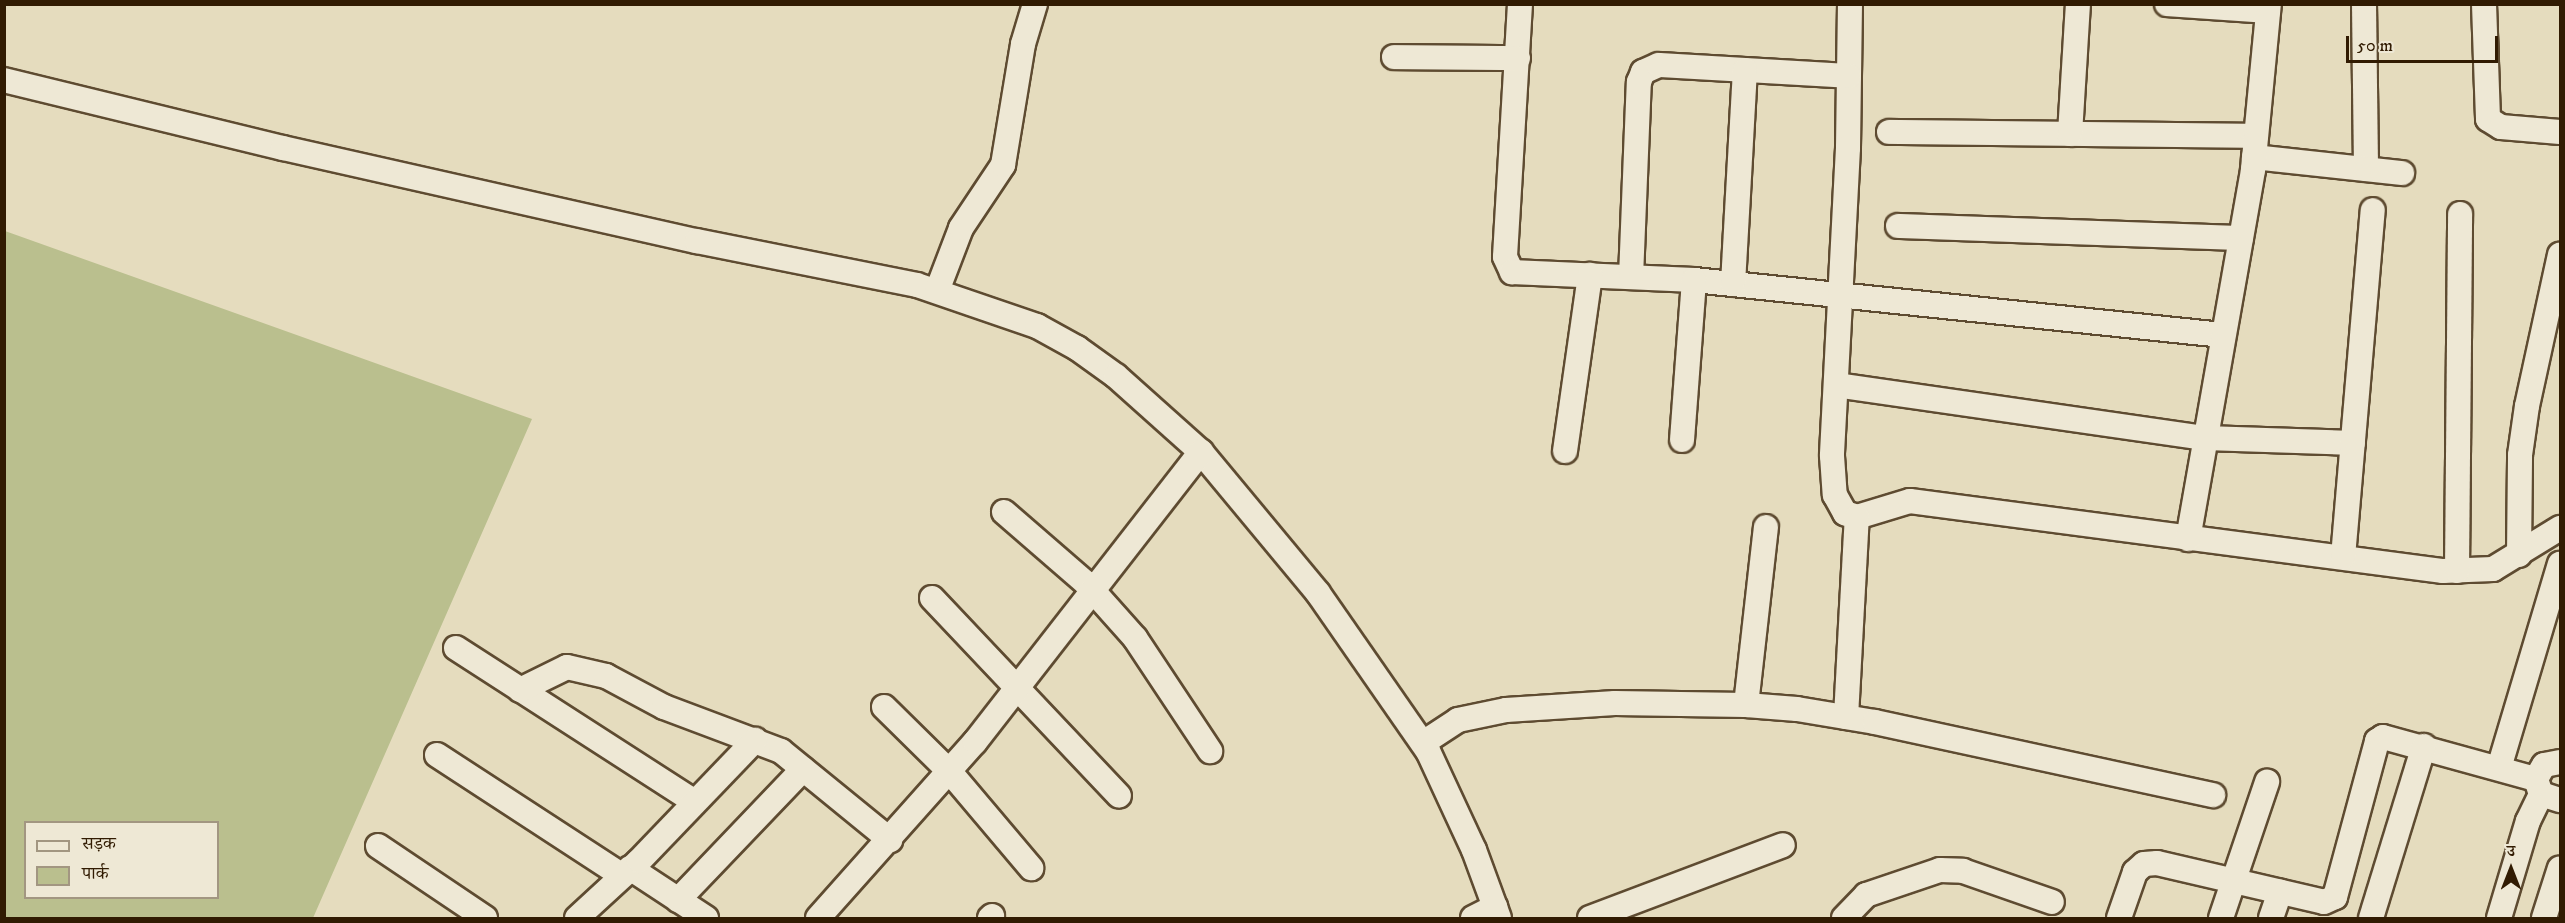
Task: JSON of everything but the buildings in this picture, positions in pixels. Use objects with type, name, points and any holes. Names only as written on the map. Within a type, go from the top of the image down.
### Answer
[{"type":"street","points":[[937,291],[961,228],[1003,165],[1023,44],[1035,4]]},
{"type":"street","points":[[1520,4],[1507,266],[1522,274],[1694,280],[2223,335]]},
{"type":"street","points":[[1850,4],[1849,76],[1832,456],[1835,495],[1845,513],[1857,516],[1910,501],[2188,539],[2457,571],[2493,569],[2560,528]]},
{"type":"street","points":[[2070,134],[2078,4]]},
{"type":"street","points":[[2167,4],[2269,8],[2255,147],[2188,539]]},
{"type":"street","points":[[2364,4],[2366,170]]},
{"type":"street","points":[[2484,4],[2488,119],[2501,127],[2560,132]]},
{"type":"street","points":[[1394,57],[1518,58]]},
{"type":"street","points":[[1631,277],[1639,82],[1643,72],[1659,65],[1849,76]]},
{"type":"street","points":[[1733,284],[1746,70]]},
{"type":"street","points":[[4,80],[306,153],[937,291],[1037,326],[1077,348],[1116,376],[1201,452],[1318,593],[1423,743],[1474,850],[1497,913],[1473,918]]},
{"type":"street","points":[[1889,132],[2070,134],[2255,147],[2366,170],[2402,173]]},
{"type":"street","points":[[2343,557],[2373,210]]},
{"type":"street","points":[[2457,571],[2460,214]]},
{"type":"street","points":[[1898,226],[2241,238]]},
{"type":"street","points":[[2518,555],[2520,455],[2526,406],[2560,255]]},
{"type":"street","points":[[1565,451],[1590,275]]},
{"type":"street","points":[[1683,440],[1694,280]]},
{"type":"street","points":[[1836,385],[2205,438],[2353,443]]},
{"type":"street","points":[[818,918],[950,772],[1094,592],[1201,452]]},
{"type":"street","points":[[1004,513],[1094,592],[1135,638],[1210,751]]},
{"type":"street","points":[[1846,717],[1857,516]]},
{"type":"street","points":[[1746,705],[1766,527]]},
{"type":"street","points":[[2499,768],[2560,564]]},
{"type":"street","points":[[932,598],[1019,686],[1119,796]]},
{"type":"street","points":[[456,648],[695,802]]},
{"type":"street","points":[[520,690],[557,669],[580,668],[606,676],[664,707],[781,751],[890,840]]},
{"type":"street","points":[[1423,743],[1458,720],[1497,711],[1615,703],[1746,705],[1846,717],[2213,795]]},
{"type":"street","points":[[884,707],[950,772],[1031,868]]},
{"type":"street","points":[[2120,918],[2129,885],[2144,864],[2157,863],[2324,902],[2335,897],[2377,741],[2393,737],[2499,768],[2546,791]]},
{"type":"street","points":[[577,918],[755,740]]},
{"type":"street","points":[[2371,918],[2424,746]]},
{"type":"street","points":[[437,755],[625,872],[678,900],[706,918]]},
{"type":"street","points":[[2499,918],[2528,821],[2546,791],[2544,765],[2560,762]]},
{"type":"street","points":[[678,900],[803,769]]},
{"type":"street","points":[[2222,918],[2267,782]]},
{"type":"street","points":[[1590,918],[1783,845]]},
{"type":"street","points":[[378,846],[485,918]]},
{"type":"street","points":[[2544,918],[2560,868]]},
{"type":"street","points":[[1844,918],[1866,895],[1940,870],[1963,871],[2052,902]]},
{"type":"street","points":[[2271,918],[2280,892]]},
{"type":"green space","points":[[5,231],[532,419],[313,918],[5,918]]}]
